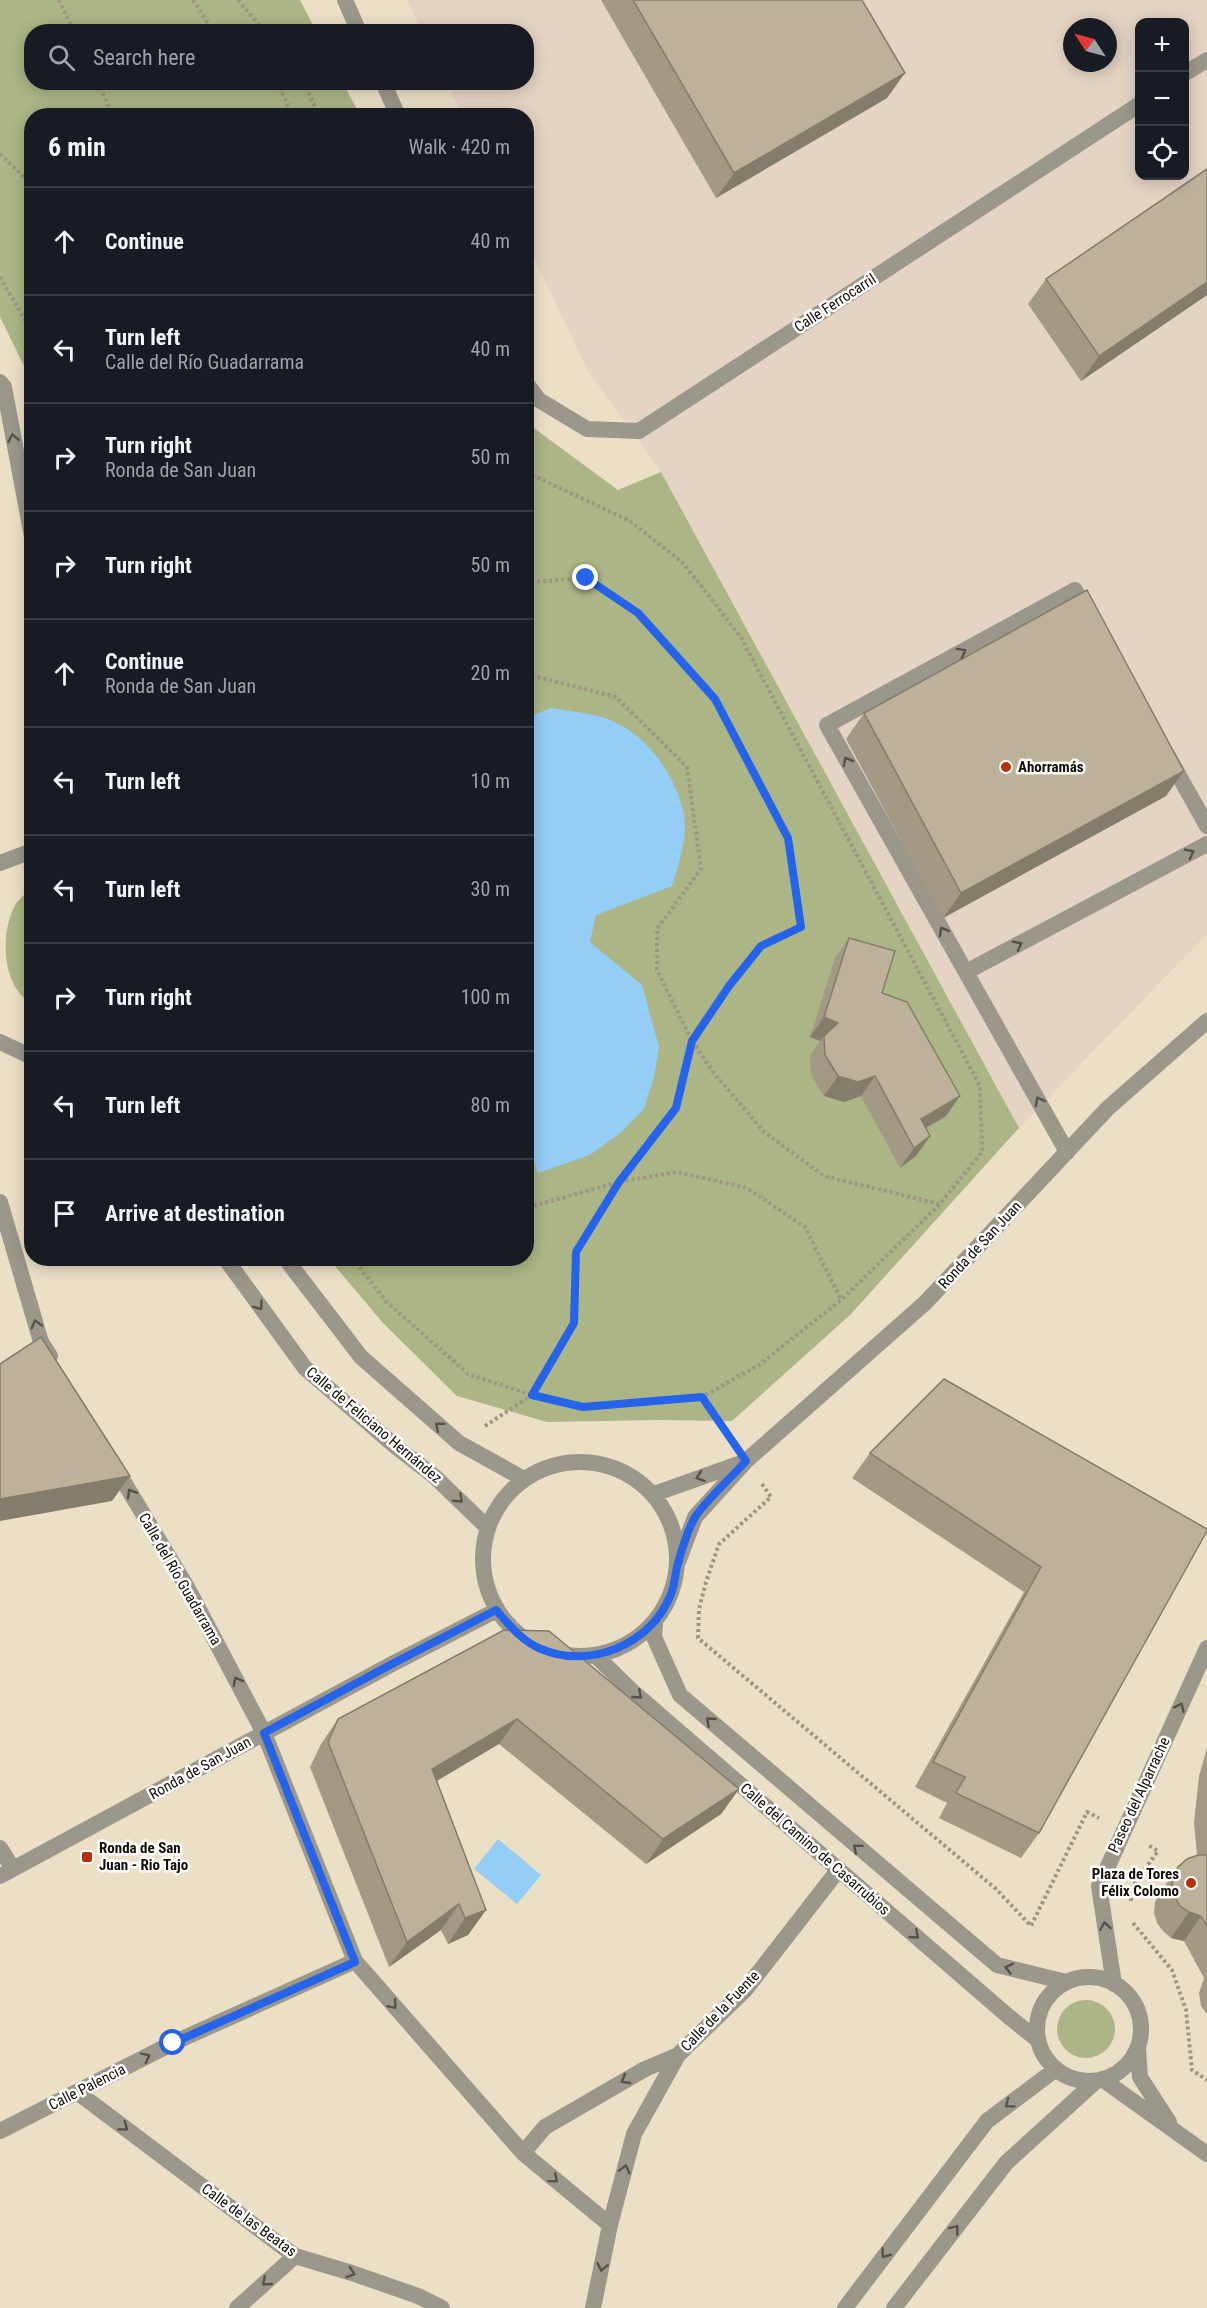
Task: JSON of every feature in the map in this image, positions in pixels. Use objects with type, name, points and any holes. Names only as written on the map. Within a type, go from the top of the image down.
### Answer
[{"type":"street","points":[[345,0],[356,24]]},
{"type":"street","points":[[1188,72],[1207,60]]},
{"type":"street","points":[[387,90],[394,108]]},
{"type":"street","name":"Calle Ferrocarril","points":[[534,394],[538,400],[587,429],[639,431],[1135,107]]},
{"type":"street","points":[[0,382],[4,387],[24,494]]},
{"type":"street","points":[[1067,1152],[827,725],[1075,590],[1098,631]]},
{"type":"street","points":[[1161,744],[1207,826]]},
{"type":"street","points":[[966,972],[1207,844]]},
{"type":"street","points":[[0,863],[24,854]]},
{"type":"street","name":"Ronda de San Juan","points":[[678,1562],[695,1517],[746,1461],[925,1303],[1108,1108],[1207,1022]]},
{"type":"street","points":[[0,1042],[24,1053]]},
{"type":"street","points":[[0,1202],[41,1342],[59,1372]]},
{"type":"street","name":"Calle de Feliciano Hernández","points":[[231,1266],[305,1368],[395,1446],[435,1477],[487,1527]]},
{"type":"street","points":[[291,1266],[361,1357],[459,1443],[524,1479]]},
{"type":"street","name":"Calle del Río Guadarrama","points":[[108,1454],[187,1587],[264,1733],[355,1962],[523,2153],[610,2225]]},
{"type":"street","points":[[578,1461],[605,1464],[632,1475],[654,1494],[668,1514],[676,1538],[678,1562],[671,1594],[655,1622],[630,1643],[595,1655],[571,1656],[542,1649],[516,1633],[496,1610],[486,1584],[482,1556],[487,1527],[502,1500],[524,1479],[549,1466],[558,1464],[578,1461]]},
{"type":"street","name":"Ronda de San Juan","points":[[654,1494],[746,1461]]},
{"type":"street","name":"Ronda de San Juan","points":[[6,1873],[496,1610]]},
{"type":"street","name":"Calle del Camino de Casarrubios","points":[[655,1622],[654,1637],[680,1695],[856,1848],[997,1965],[1066,1982]]},
{"type":"street","name":"Paseo del Alparrache","points":[[1114,1984],[1099,1886],[1207,1648]]},
{"type":"street","name":"Calle del Camino de Casarrubios","points":[[595,1655],[632,1690],[1038,2040]]},
{"type":"street","points":[[0,1848],[6,1873]]},
{"type":"street","name":"Calle de la Fuente","points":[[593,2308],[610,2225],[634,2134],[678,2055],[745,1990],[839,1869]]},
{"type":"street","name":"Calle Palencia","points":[[0,2131],[173,2043],[355,1962]]},
{"type":"street","points":[[1138,2048],[1121,2070],[1110,2077],[1099,2080],[1082,2081],[1056,2069],[1041,2051],[1038,2040],[1036,2022],[1044,2000],[1066,1982],[1082,1978],[1099,1978],[1126,1992],[1138,2012],[1141,2033],[1138,2048],[1140,2077],[1160,2111],[1181,2137]]},
{"type":"street","points":[[523,2153],[545,2127],[645,2068],[678,2055]]},
{"type":"street","points":[[845,2308],[987,2121],[1056,2069]]},
{"type":"street","points":[[1099,2080],[1207,2154]]},
{"type":"street","points":[[894,2308],[1006,2163],[1099,2080]]},
{"type":"street","name":"Calle de las Beatas","points":[[77,2092],[295,2256],[396,2288],[442,2308]]},
{"type":"street","points":[[237,2308],[295,2256]]},
{"type":"path","points":[[59,0],[70,24]]},
{"type":"path","points":[[193,0],[209,24]]},
{"type":"path","points":[[238,0],[258,24]]},
{"type":"path","points":[[102,90],[110,108]]},
{"type":"path","points":[[281,90],[289,108]]},
{"type":"path","points":[[307,90],[316,108]]},
{"type":"path","points":[[0,154],[24,177]]},
{"type":"path","points":[[0,277],[24,318]]},
{"type":"path","points":[[358,1266],[386,1301],[468,1374],[532,1395],[583,1407],[702,1397],[759,1365],[841,1300],[939,1205],[982,1152],[980,1086],[740,636],[684,564],[630,521],[534,476]]},
{"type":"path","points":[[532,1395],[574,1323],[576,1252],[619,1182],[676,1108],[692,1041],[729,986],[761,946],[801,927],[788,838],[715,699],[638,613],[586,578],[534,582]]},
{"type":"path","points":[[534,676],[616,697],[687,767],[701,869],[657,929],[657,970],[692,1041],[713,1072],[764,1132],[824,1176],[939,1205]]},
{"type":"path","points":[[534,1206],[619,1182],[677,1172],[747,1188],[805,1227],[841,1300]]},
{"type":"path","points":[[702,1397],[771,1497],[719,1544],[699,1609],[698,1638],[996,1889],[1031,1926],[1087,1812],[1158,1851],[1131,1888],[1131,1911]]},
{"type":"path","points":[[1131,1922],[1172,1970],[1186,2010],[1192,2070],[1207,2080]]},
{"type":"shaded area","points":[[407,0],[1207,0],[1207,934],[1019,1128],[661,472],[588,371],[534,259],[534,108],[460,108],[450,90],[534,90],[534,24],[419,24]]},
{"type":"green space","points":[[0,0],[300,0],[312,24],[24,24],[24,90],[347,90],[356,108],[24,108],[24,366],[0,317]]},
{"type":"green space","points":[[534,428],[618,490],[661,472],[1019,1128],[850,1315],[732,1421],[547,1422],[457,1396],[383,1323],[335,1266],[534,1266]]},
{"type":"green space","points":[[24,895],[24,997],[13,983],[6,955],[8,926],[17,902]]},
{"type":"green space","points":[[1086,2000],[1097,2002],[1110,2013],[1115,2029],[1113,2040],[1102,2053],[1086,2058],[1075,2056],[1062,2045],[1057,2029],[1059,2018],[1070,2005]]},
{"type":"water","points":[[551,708],[588,714],[623,726],[657,756],[673,782],[685,820],[682,849],[672,886],[596,915],[590,942],[642,985],[659,1047],[654,1077],[644,1109],[619,1134],[590,1155],[538,1173],[534,1162],[534,715]]},
{"type":"water","points":[[498,1839],[541,1875],[517,1904],[474,1869]]},
{"type":"building","points":[[633,0],[862,0],[905,73],[734,173]]},
{"type":"building","points":[[1207,169],[1207,282],[1099,356],[1046,279]]},
{"type":"building","name":"Ahorramás","points":[[1087,590],[1184,771],[961,893],[864,713]]},
{"type":"building","points":[[849,938],[895,951],[882,993],[907,1002],[960,1096],[921,1119],[930,1136],[914,1148],[875,1076],[858,1082],[838,1076],[825,1055],[824,1036],[838,1023],[824,1017]]},
{"type":"building","points":[[41,1337],[130,1476],[0,1499],[0,1364]]},
{"type":"building","points":[[944,1379],[1207,1529],[1039,1833],[956,1793],[965,1777],[933,1762],[1041,1567],[870,1453]]},
{"type":"building","points":[[504,1630],[549,1631],[739,1789],[663,1839],[517,1719],[432,1769],[486,1910],[465,1918],[459,1904],[407,1942],[328,1742],[338,1719]]},
{"type":"building","points":[[1207,1855],[1207,1926],[1201,1916],[1180,1906],[1172,1887],[1173,1877],[1178,1867],[1187,1859]]},
{"type":"place","name":"Ahorramás","points":[[1006,767]]},
{"type":"place","name":"Ronda de San Juan - Rio Tajo","points":[[87,1857]]},
{"type":"place","name":"Plaza de Tores Félix Colomo","points":[[1191,1883]]},
{"type":"route","points":[[173,2043],[355,1962],[264,1733],[496,1610],[516,1633],[542,1649],[571,1656],[595,1655],[630,1643],[655,1622],[671,1594],[678,1562],[695,1517],[746,1461],[702,1397],[583,1407],[532,1395],[574,1323],[576,1252],[619,1182],[676,1108],[692,1041],[729,986],[761,946],[801,927],[788,838],[715,699],[638,613],[586,578]]}]
